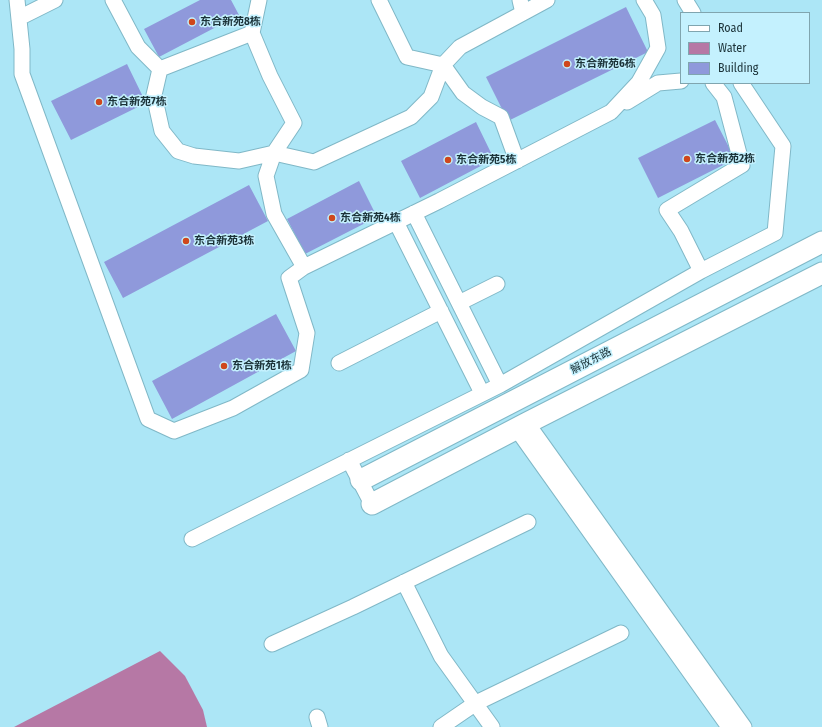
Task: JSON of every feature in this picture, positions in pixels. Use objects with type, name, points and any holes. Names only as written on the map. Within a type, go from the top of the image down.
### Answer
[{"type":"main road","name":"解放东路","points":[[361,480],[822,242]]},
{"type":"main road","points":[[372,504],[521,426],[822,273]]},
{"type":"street","points":[[17,0],[22,74],[148,419],[174,431],[233,408],[300,370],[307,333],[289,278],[304,267],[414,213],[611,112],[658,83],[680,81]]},
{"type":"street","points":[[19,18],[55,0]]},
{"type":"street","points":[[113,0],[138,47],[160,69]]},
{"type":"street","points":[[259,0],[252,34],[270,76],[294,123],[274,153],[266,176],[274,214],[304,267]]},
{"type":"street","points":[[379,0],[406,57],[443,65],[463,93],[482,107],[501,117],[517,160]]},
{"type":"street","points":[[160,69],[154,95],[162,131],[178,151],[194,156],[239,161],[274,153],[314,162],[411,117],[431,96],[443,65],[460,47],[522,7],[547,0]]},
{"type":"street","points":[[611,112],[639,82],[658,48],[653,15],[644,0]]},
{"type":"street","points":[[684,0],[692,12]]},
{"type":"street","points":[[160,69],[252,34]]},
{"type":"street","points":[[701,271],[681,231],[667,210],[742,165],[724,97],[714,84]]},
{"type":"street","points":[[192,539],[500,385],[701,271],[775,233],[783,146],[742,84]]},
{"type":"street","points":[[414,213],[500,385]]},
{"type":"street","points":[[396,222],[482,393]]},
{"type":"street","points":[[459,303],[498,284]]},
{"type":"street","points":[[339,363],[441,310]]},
{"type":"street","points":[[521,426],[729,727]]},
{"type":"street","points":[[521,426],[744,727]]},
{"type":"street","points":[[349,460],[361,480],[372,504]]},
{"type":"street","points":[[272,644],[528,522]]},
{"type":"street","points":[[404,582],[441,656],[492,727]]},
{"type":"street","points":[[441,727],[476,704],[620,633]]},
{"type":"water","points":[[160,651],[185,676],[203,710],[207,727],[14,727]]},
{"type":"building","name":"东合新苑8栋","points":[[200,0],[231,0],[239,15],[159,57],[144,29]]},
{"type":"building","name":"东合新苑6栋","points":[[626,7],[648,52],[508,121],[486,77]]},
{"type":"building","name":"东合新苑7栋","points":[[127,64],[146,103],[71,140],[51,101]]},
{"type":"building","name":"东合新苑2栋","points":[[715,120],[735,159],[658,198],[638,158]]},
{"type":"building","name":"东合新苑5栋","points":[[476,122],[494,159],[420,198],[401,161]]},
{"type":"building","name":"东合新苑4栋","points":[[359,181],[377,217],[305,254],[287,219]]},
{"type":"building","name":"东合新苑3栋","points":[[249,185],[268,221],[123,298],[104,262]]},
{"type":"building","name":"东合新苑1栋","points":[[276,314],[296,351],[172,419],[152,381]]},
{"type":"place","name":"东合新苑8栋","points":[[192,22]]},
{"type":"place","name":"东合新苑6栋","points":[[567,64]]},
{"type":"place","name":"东合新苑7栋","points":[[99,102]]},
{"type":"place","name":"东合新苑2栋","points":[[687,159]]},
{"type":"place","name":"东合新苑5栋","points":[[448,160]]},
{"type":"place","name":"东合新苑4栋","points":[[332,218]]},
{"type":"place","name":"东合新苑3栋","points":[[186,241]]},
{"type":"place","name":"东合新苑1栋","points":[[224,366]]}]
